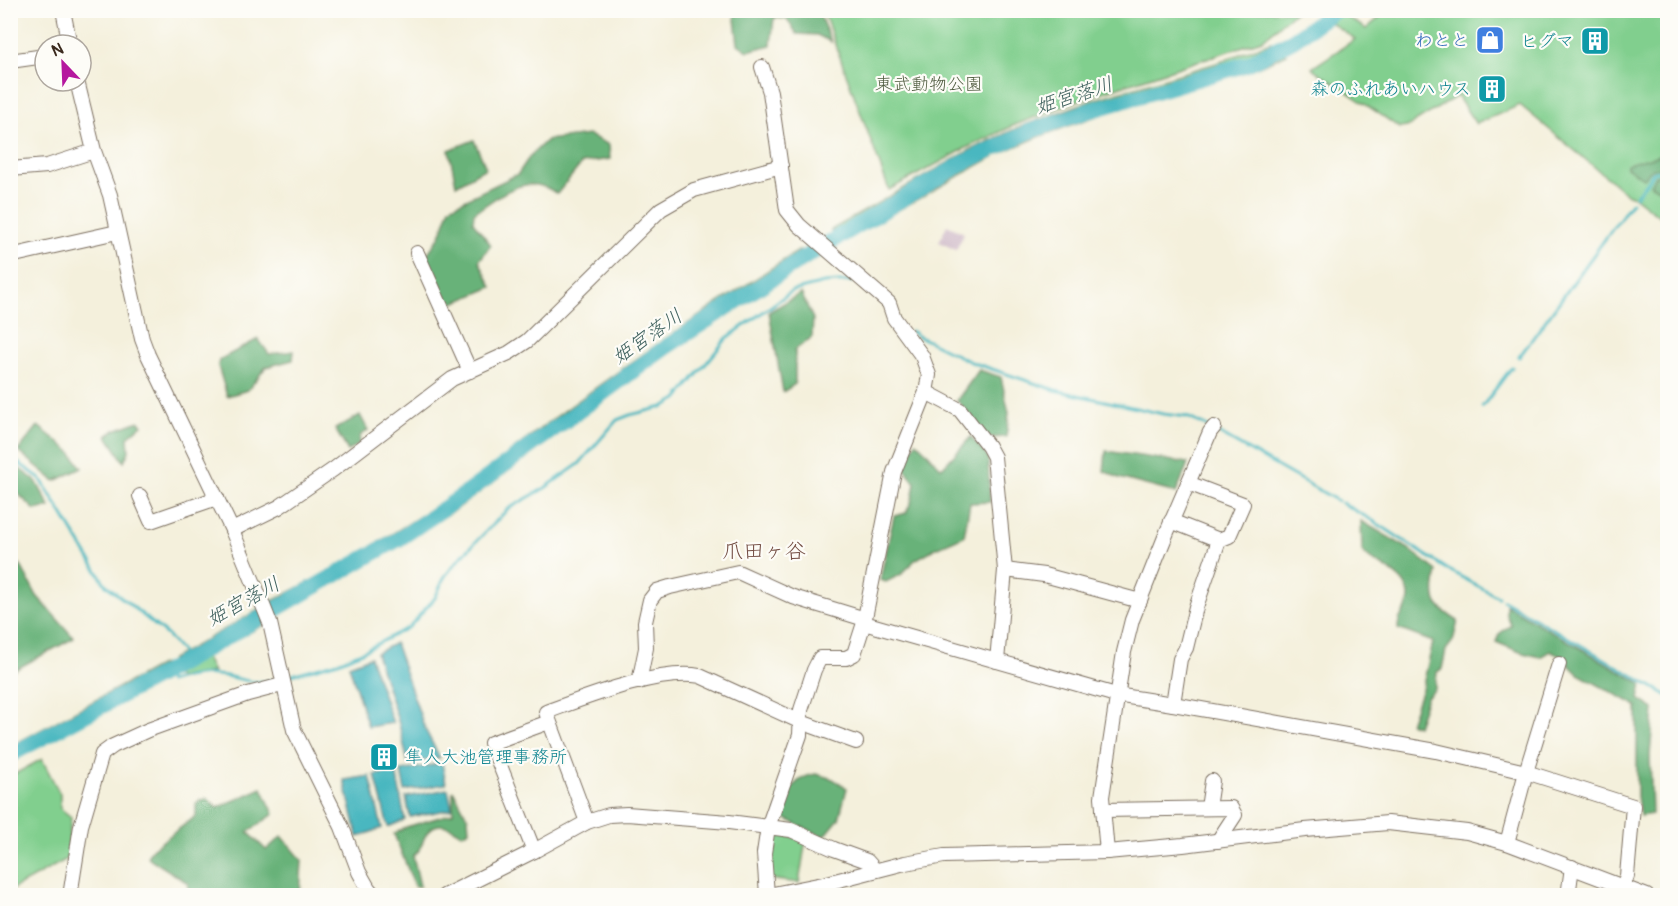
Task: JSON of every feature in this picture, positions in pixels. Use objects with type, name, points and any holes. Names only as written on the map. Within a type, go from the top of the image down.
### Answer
[{"type":"street","points":[[63,10],[68,33]]},
{"type":"street","points":[[10,61],[33,58]]},
{"type":"street","points":[[762,68],[770,92],[787,210],[800,225],[889,303],[897,322],[922,356],[929,375],[926,392],[894,472],[865,621],[854,654],[846,658],[820,658],[801,710],[800,735],[768,827],[764,853],[765,895],[944,856],[1107,852],[1388,823],[1457,830],[1507,843],[1647,896]]},
{"type":"street","points":[[80,93],[93,152],[110,195],[142,339],[232,530],[270,623],[282,685],[294,730],[342,826],[359,872],[375,896]]},
{"type":"street","points":[[10,169],[47,166],[93,152]]},
{"type":"street","points":[[232,530],[279,507],[334,469],[452,380],[508,353],[527,341],[661,209],[694,190],[781,166]]},
{"type":"street","points":[[10,256],[117,231]]},
{"type":"street","points":[[417,253],[470,371]]},
{"type":"street","points":[[926,392],[960,410],[991,451],[993,457],[1005,570],[997,661]]},
{"type":"street","points":[[1107,852],[1102,797],[1124,652],[1140,602],[1172,520],[1214,427]]},
{"type":"street","points":[[1172,520],[1219,540],[1229,536],[1243,504],[1188,483]]},
{"type":"street","points":[[140,496],[151,521],[217,498]]},
{"type":"street","points":[[1173,704],[1180,659],[1186,648],[1196,607],[1219,540]]},
{"type":"street","points":[[1005,570],[1044,575],[1140,602]]},
{"type":"street","points":[[639,682],[646,648],[645,622],[650,600],[657,591],[738,572],[793,597],[865,621],[1116,695],[1377,739],[1526,772],[1633,806],[1632,837],[1627,876],[1623,887]]},
{"type":"street","points":[[1507,843],[1526,772],[1560,664]]},
{"type":"street","points":[[587,822],[546,712],[603,692],[639,682],[690,674],[700,676],[801,722],[856,742]]},
{"type":"street","points":[[70,896],[81,826],[102,754],[113,746],[148,730],[248,694],[282,685]]},
{"type":"street","points":[[534,851],[492,743],[549,722]]},
{"type":"street","points":[[1208,808],[1212,781]]},
{"type":"street","points":[[1103,810],[1231,808],[1235,815],[1218,841]]},
{"type":"street","points":[[444,896],[587,822],[609,815],[627,814],[729,822],[791,830],[867,861],[875,870]]},
{"type":"street","points":[[1568,896],[1572,867]]},
{"type":"shaded area","points":[[947,225],[964,233],[956,250],[939,242]]},
{"type":"green space","name":"東武動物公園","points":[[823,10],[1296,11],[1262,40],[1082,99],[1015,125],[968,147],[889,190]]},
{"type":"green space","points":[[734,11],[818,11],[831,42],[817,35],[797,34],[787,19],[774,18],[771,45],[748,51],[738,44]]},
{"type":"green space","points":[[1313,11],[1338,11],[1366,29],[1387,11],[1667,11],[1667,222],[1632,195],[1628,195],[1520,105],[1476,124],[1457,96],[1407,127],[1400,128],[1312,68],[1355,39]]},
{"type":"green space","points":[[1270,42],[1275,45],[1249,60],[1032,127],[964,160],[839,232],[831,230],[970,150],[1017,128],[1092,100],[1220,62]]},
{"type":"green space","points":[[1282,50],[1287,54],[1245,72],[1124,106],[998,154],[847,239],[844,235],[963,166],[1025,136],[1101,108],[1242,69]]},
{"type":"green space","points":[[589,135],[609,145],[610,159],[582,163],[557,194],[546,187],[524,185],[504,193],[474,213],[473,222],[491,245],[479,261],[492,287],[454,303],[443,297],[425,257],[440,236],[450,207],[518,174],[530,156],[547,140]]},
{"type":"green space","points":[[474,140],[486,168],[456,185],[449,150]]},
{"type":"green space","points":[[1667,153],[1667,165],[1652,170],[1643,178],[1627,167],[1627,164]]},
{"type":"green space","points":[[1667,171],[1667,190],[1660,190],[1650,184],[1655,176]]},
{"type":"green space","points":[[821,249],[824,253],[663,357],[457,509],[275,618],[273,614],[424,526],[477,490],[657,356]]},
{"type":"green space","points":[[800,250],[805,255],[733,300],[624,374],[452,501],[401,535],[270,609],[268,603],[349,560],[487,471],[546,424],[639,357]]},
{"type":"green space","points":[[801,293],[813,319],[812,337],[795,350],[795,384],[783,392],[769,312]]},
{"type":"green space","points":[[258,339],[269,354],[294,351],[293,360],[266,367],[248,390],[227,396],[218,366],[219,360]]},
{"type":"green space","points":[[979,370],[1001,377],[1009,413],[1006,437],[988,438],[957,400]]},
{"type":"green space","points":[[360,415],[368,430],[360,436],[359,444],[348,451],[335,429]]},
{"type":"green space","points":[[139,421],[142,425],[128,437],[129,451],[124,462],[107,436],[115,430]]},
{"type":"green space","points":[[38,426],[70,451],[82,468],[55,481],[18,451]]},
{"type":"green space","points":[[971,437],[988,457],[990,502],[970,503],[964,536],[915,560],[902,574],[886,582],[880,580],[894,516],[906,513],[912,500],[915,483],[903,466],[916,442],[942,468]]},
{"type":"green space","points":[[1106,451],[1188,463],[1176,493],[1119,478],[1104,471]]},
{"type":"green space","points":[[10,462],[36,481],[50,507],[35,510],[11,487]]},
{"type":"green space","points":[[1361,521],[1409,549],[1437,571],[1436,601],[1443,611],[1458,621],[1453,641],[1446,650],[1442,669],[1437,672],[1435,689],[1427,697],[1417,726],[1410,723],[1422,689],[1433,642],[1398,629],[1400,618],[1408,604],[1407,589],[1398,577],[1362,551]]},
{"type":"green space","points":[[20,564],[37,596],[74,638],[11,672],[11,574]]},
{"type":"green space","points":[[1506,605],[1642,684],[1639,699],[1654,709],[1650,755],[1652,814],[1640,816],[1637,796],[1637,706],[1578,674],[1560,656],[1550,651],[1540,657],[1496,642],[1499,634],[1511,625],[1506,614]]},
{"type":"green space","points":[[260,609],[262,613],[180,658],[170,660]]},
{"type":"green space","points":[[264,618],[266,624],[205,656],[213,672],[178,678],[174,672],[184,662]]},
{"type":"green space","points":[[162,664],[156,672],[11,751],[11,746]]},
{"type":"green space","points":[[42,759],[60,794],[60,808],[71,817],[67,859],[11,890],[11,776]]},
{"type":"green space","points":[[816,774],[833,779],[847,788],[839,819],[824,837],[793,823],[777,812],[797,782]]},
{"type":"green space","points":[[262,788],[274,814],[248,832],[266,850],[282,836],[302,860],[300,895],[188,895],[188,883],[147,857],[152,849],[196,816],[196,804],[201,800],[208,799],[217,808]]},
{"type":"green space","points":[[453,790],[468,818],[469,830],[462,834],[440,825],[432,828],[419,851],[413,856],[420,886],[415,887],[394,834],[406,827],[453,813]]},
{"type":"green space","points":[[770,833],[806,839],[799,883],[769,879]]},
{"type":"water","points":[[395,643],[425,729],[440,758],[408,763],[399,724],[376,653]]},
{"type":"water","points":[[370,657],[393,723],[368,727],[349,665]]},
{"type":"water","points":[[442,763],[446,784],[405,791],[401,771]]},
{"type":"water","points":[[396,771],[405,820],[388,827],[375,775]]},
{"type":"water","points":[[370,776],[382,828],[358,837],[344,780]]},
{"type":"water","points":[[448,789],[452,809],[410,817],[406,797]]},
{"type":"waterway","name":"姫宮落川","points":[[10,755],[164,673],[402,537],[465,494],[666,347],[810,254],[963,163],[1028,132],[1088,111],[1247,64],[1293,40],[1336,10]]},
{"type":"waterway","points":[[1636,196],[1653,173],[1668,168]]},
{"type":"waterway","points":[[1519,357],[1632,202]]},
{"type":"waterway","points":[[288,676],[338,662],[409,627],[435,598],[445,576],[460,558],[508,509],[545,488],[579,464],[617,420],[663,407],[677,399],[727,338],[792,291],[824,283],[855,281]]},
{"type":"waterway","points":[[911,331],[971,362],[1055,390],[1163,414],[1187,417],[1208,427]]},
{"type":"waterway","points":[[1482,407],[1512,367]]},
{"type":"waterway","points":[[1215,431],[1338,501]]},
{"type":"waterway","points":[[10,457],[40,478],[105,584],[167,635],[187,658]]},
{"type":"waterway","points":[[1342,503],[1447,569],[1498,597]]},
{"type":"waterway","points":[[1503,600],[1668,696]]},
{"type":"waterway","points":[[164,673],[169,682],[192,676],[210,675],[257,682],[273,680]]},
{"type":"place","name":"わとと","points":[[1490,40]]},
{"type":"place","name":"ヒグマ","points":[[1595,41]]},
{"type":"place","name":"森のふれあいハウス","points":[[1492,89]]},
{"type":"place","name":"隼人大池管理事務所","points":[[384,757]]},
{"type":"district","name":"爪田ヶ谷","points":[[764,551]]}]
